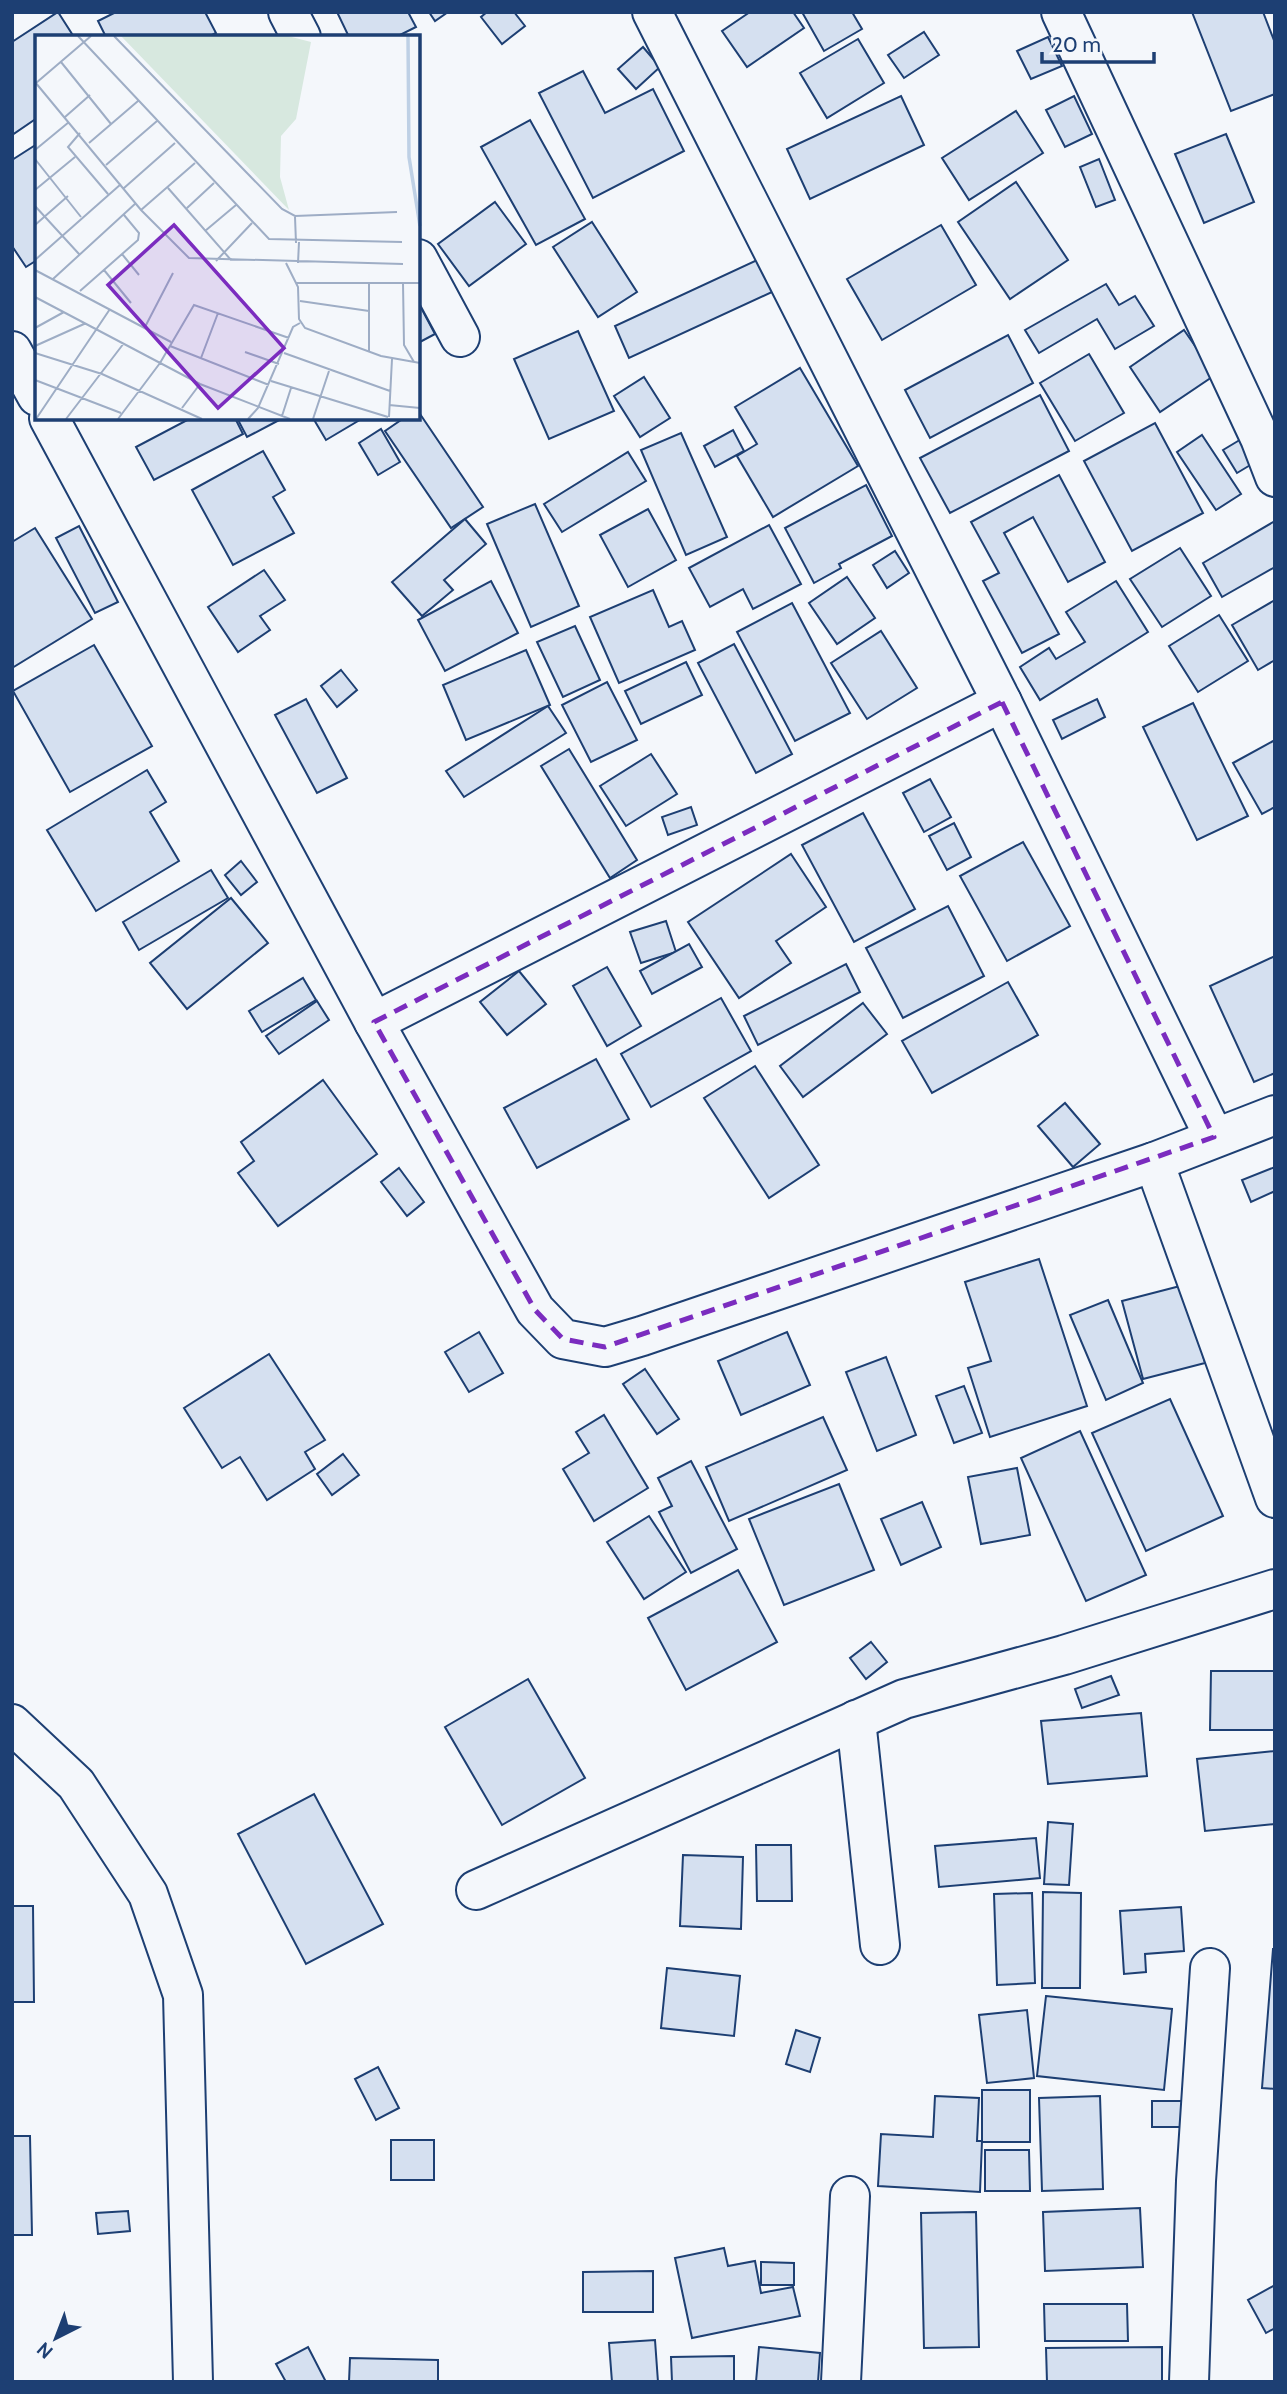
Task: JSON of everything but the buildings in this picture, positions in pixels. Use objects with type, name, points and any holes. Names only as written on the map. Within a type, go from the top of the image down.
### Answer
[{"type":"street","points":[[288,12],[300,35]]},
{"type":"street","points":[[652,12],[1002,702],[1214,1137]]},
{"type":"street","points":[[1061,12],[1267,436],[1275,477]]},
{"type":"street","points":[[420,263],[460,337]]},
{"type":"street","points":[[12,351],[35,392]]},
{"type":"street","points":[[50,420],[374,1022],[535,1310],[563,1339],[605,1347],[1154,1162],[1275,1115]]},
{"type":"street","points":[[374,1022],[1002,702]]},
{"type":"street","points":[[1154,1162],[1275,1498]]},
{"type":"street","points":[[476,1890],[904,1699],[1064,1655],[1275,1589]]},
{"type":"street","points":[[856,1720],[880,1945]]},
{"type":"street","points":[[12,1724],[76,1784],[148,1894],[183,1995],[193,2382]]},
{"type":"street","points":[[1189,2382],[1196,2180],[1210,1968]]},
{"type":"street","points":[[841,2382],[850,2196]]},
{"type":"highlighted area","points":[[1002,702],[1214,1137],[605,1347],[563,1339],[535,1310],[374,1022]]}]
